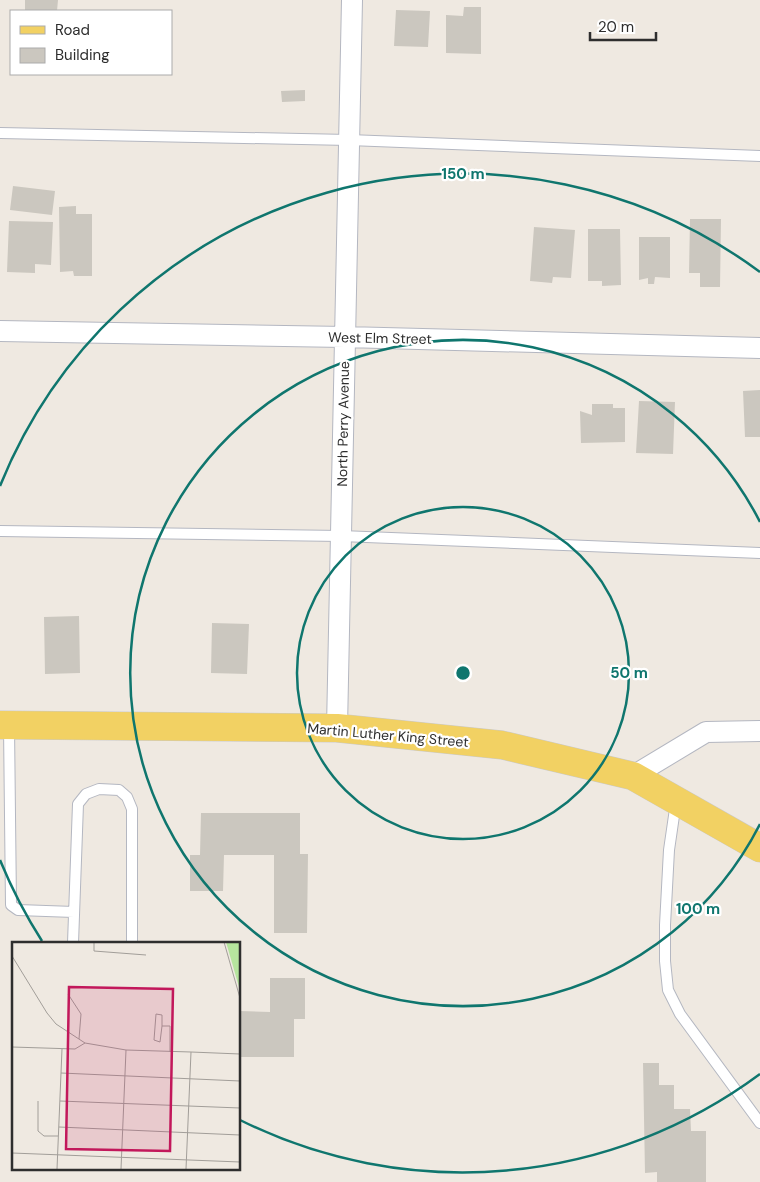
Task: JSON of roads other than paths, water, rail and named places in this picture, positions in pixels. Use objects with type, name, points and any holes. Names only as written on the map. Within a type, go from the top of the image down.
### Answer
[{"type":"main road","name":"Martin Luther King Street","points":[[5,725],[336,728],[502,745],[634,776],[760,848]]},
{"type":"street","name":"North Perry Avenue","points":[[336,728],[352,0]]},
{"type":"street","name":"West Elm Street","points":[[0,331],[760,348]]},
{"type":"street","points":[[634,776],[706,732],[760,731]]},
{"type":"lane","points":[[0,133],[349,140],[760,156]]},
{"type":"lane","points":[[0,531],[341,536],[760,553]]},
{"type":"lane","points":[[5,725],[11,905],[18,910],[74,912]]},
{"type":"lane","points":[[73,942],[78,804],[86,794],[100,789],[119,790],[127,797],[132,809],[132,942]]},
{"type":"lane","points":[[677,800],[669,850],[665,925],[665,961],[668,990],[680,1014],[760,1123]]}]
